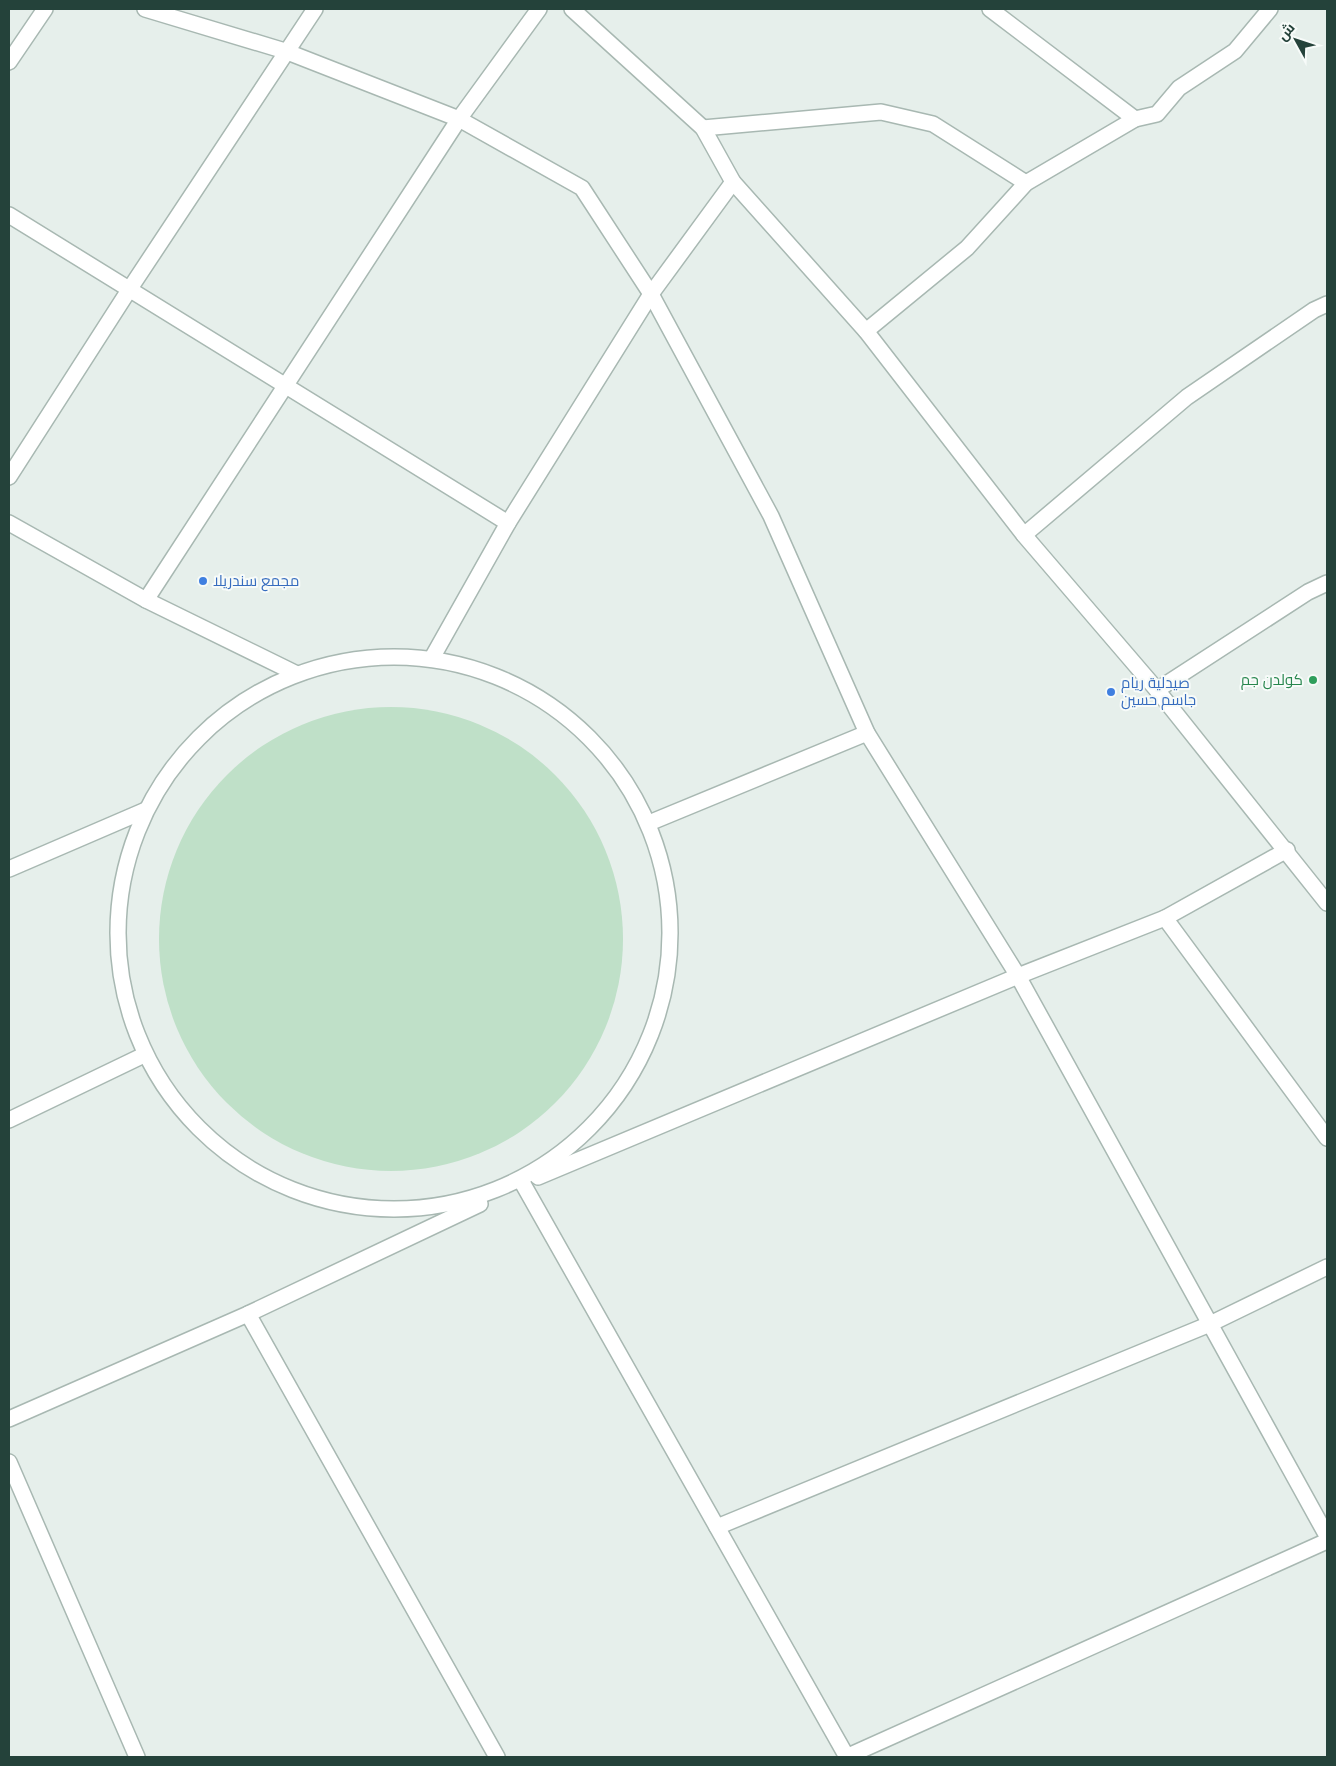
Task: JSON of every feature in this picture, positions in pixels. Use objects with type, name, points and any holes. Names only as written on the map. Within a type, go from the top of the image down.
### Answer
[{"type":"street","points":[[9,62],[45,9]]},
{"type":"street","points":[[145,9],[285,51],[460,119],[582,188],[651,294],[771,516],[867,734],[1018,976],[1327,1536]]},
{"type":"street","points":[[9,477],[128,290],[285,51],[315,9]]},
{"type":"street","points":[[146,600],[460,119],[538,9]]},
{"type":"street","points":[[572,9],[703,128],[733,182],[866,331],[1024,535],[1158,690],[1327,903]]},
{"type":"street","points":[[990,9],[1134,119]]},
{"type":"street","points":[[866,331],[967,248],[1026,183],[1134,119],[1157,114],[1179,88],[1235,51],[1270,9]]},
{"type":"street","points":[[703,128],[881,112],[933,124],[1026,183]]},
{"type":"street","points":[[432,658],[508,523],[651,294],[733,182]]},
{"type":"street","points":[[9,215],[508,523]]},
{"type":"street","points":[[1024,535],[1187,397],[1314,310],[1327,304]]},
{"type":"street","points":[[9,523],[146,600],[297,674]]},
{"type":"street","points":[[1158,690],[1308,592],[1327,583]]},
{"type":"street","points":[[364,657],[432,658],[523,686],[598,743],[650,823],[670,899],[668,978],[643,1054],[599,1120],[522,1184],[452,1204],[360,1209],[272,1183],[198,1130],[144,1055],[120,974],[120,891],[146,810],[184,752],[236,706],[297,674],[364,657]]},
{"type":"street","points":[[650,823],[867,734]]},
{"type":"street","points":[[9,869],[146,810]]},
{"type":"street","points":[[9,1419],[248,1314],[522,1184],[1018,976],[1165,918],[1286,850]]},
{"type":"street","points":[[1165,918],[1327,1138]]},
{"type":"street","points":[[9,1120],[144,1055]]},
{"type":"street","points":[[522,1184],[847,1757],[1327,1541]]},
{"type":"street","points":[[717,1527],[1210,1324],[1327,1267]]},
{"type":"street","points":[[248,1314],[497,1757]]},
{"type":"street","points":[[9,1462],[137,1757]]},
{"type":"green space","points":[[391,707],[436,711],[480,725],[520,746],[555,775],[584,810],[605,850],[619,894],[623,939],[619,984],[605,1028],[584,1068],[555,1103],[520,1132],[480,1153],[436,1167],[391,1171],[346,1167],[302,1153],[262,1132],[227,1103],[198,1068],[177,1028],[163,984],[159,939],[163,894],[177,850],[198,810],[227,775],[262,746],[302,725],[346,711]]},
{"type":"place","name":"مجمع سندريلا","points":[[203,581]]},
{"type":"place","name":"كولدن جم","points":[[1313,680]]},
{"type":"place","name":"صيدلية ريام جاسم حسين","points":[[1111,692]]}]
